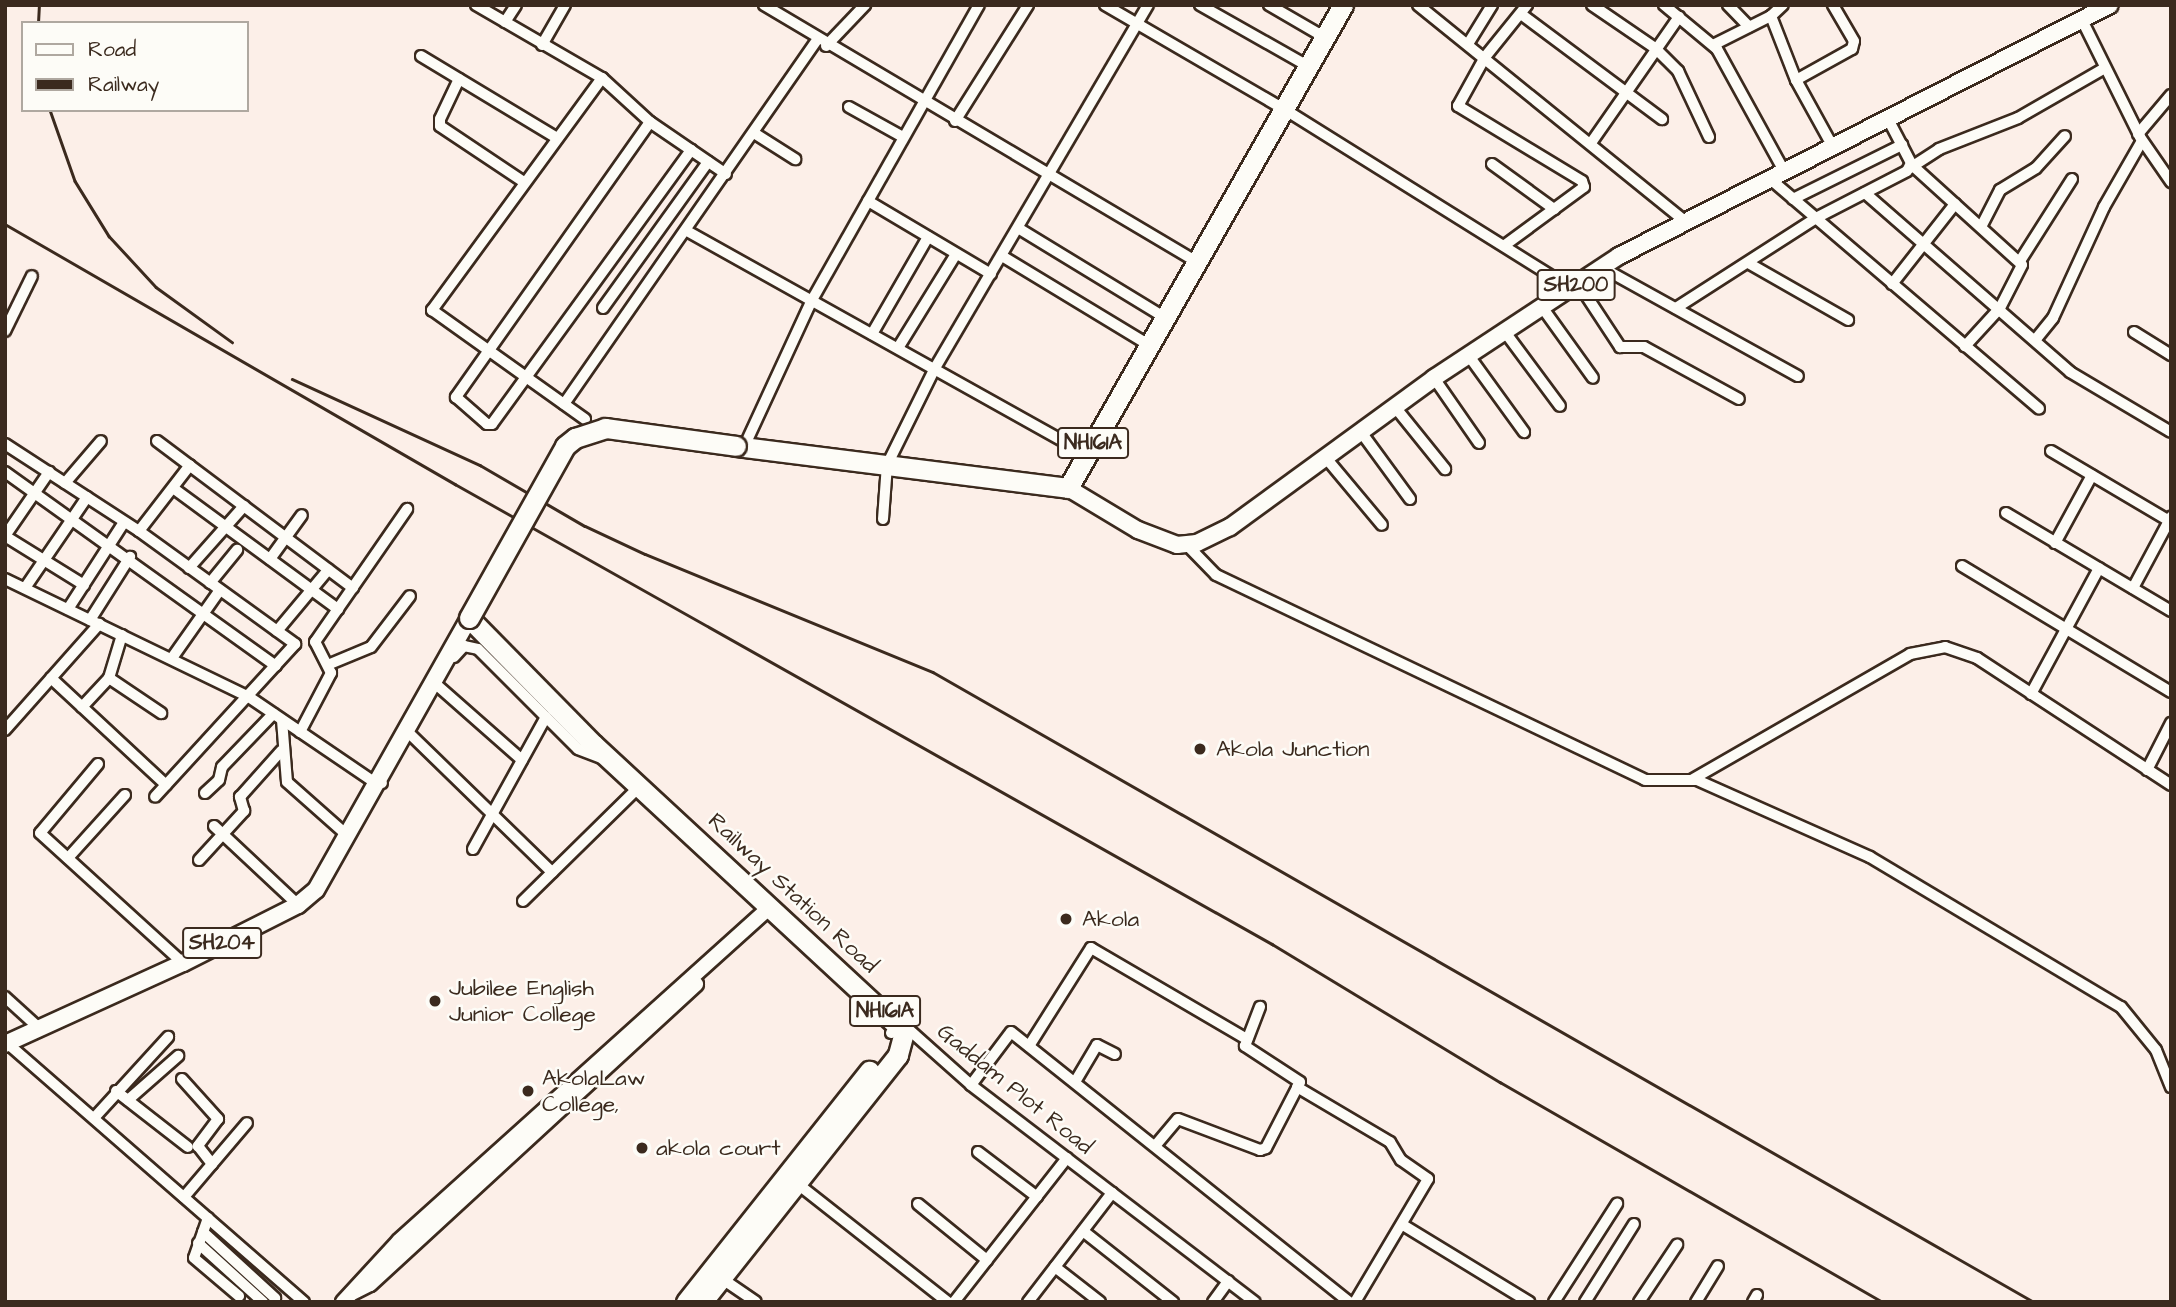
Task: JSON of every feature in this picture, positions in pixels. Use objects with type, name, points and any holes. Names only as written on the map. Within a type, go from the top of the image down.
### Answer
[{"type":"highway","name":"NH161A","points":[[469,618],[565,446],[575,438],[605,428],[1068,488],[1343,5]]},
{"type":"highway","name":"Railway Station Road","points":[[469,618],[593,744],[767,911]]},
{"type":"highway","name":"Railway Station Road","points":[[611,761],[634,792],[897,1031]]},
{"type":"highway","name":"NH161A","points":[[685,1302],[898,1055],[897,1031]]},
{"type":"highway","name":"NH161A","points":[[702,1302],[790,1178]]},
{"type":"main road","name":"SH200","points":[[1186,544],[1230,527],[1434,378],[1601,267],[1685,221],[2110,5]]},
{"type":"main road","points":[[1068,488],[1138,530],[1177,545],[1186,544]]},
{"type":"main road","name":"SH204","points":[[6,1043],[183,962],[298,905],[316,890],[469,618]]},
{"type":"street","points":[[476,5],[602,78],[650,122],[726,174]]},
{"type":"street","points":[[505,22],[516,5]]},
{"type":"street","points":[[542,45],[565,5]]},
{"type":"street","points":[[764,5],[821,43],[1197,262]]},
{"type":"street","points":[[779,15],[787,5]]},
{"type":"street","points":[[564,404],[754,133],[821,43],[865,5]]},
{"type":"street","points":[[740,446],[812,300],[979,5]]},
{"type":"street","points":[[955,121],[1028,5]]},
{"type":"street","points":[[1105,5],[1284,108],[1575,286],[1620,346],[1644,346],[1739,399]]},
{"type":"street","points":[[1200,5],[1308,66]]},
{"type":"street","points":[[1269,5],[1324,37]]},
{"type":"street","points":[[1418,5],[1685,221]]},
{"type":"street","points":[[1468,44],[1492,5]]},
{"type":"street","points":[[1592,5],[1655,48],[1678,71],[1709,137]]},
{"type":"street","points":[[1664,5],[1713,45],[1776,175],[1793,199],[2039,409]]},
{"type":"street","points":[[1728,5],[1749,27]]},
{"type":"street","points":[[1713,45],[1771,16],[1783,5]]},
{"type":"street","points":[[1796,80],[1852,49],[1854,41],[1833,5]]},
{"type":"street","points":[[883,519],[887,464],[934,368],[1049,177],[1137,23],[1142,7]]},
{"type":"street","points":[[1505,245],[1583,192],[1582,181],[1458,106],[1485,57],[1524,10],[1628,95],[1662,119]]},
{"type":"street","points":[[1771,16],[1796,80],[1833,147]]},
{"type":"street","points":[[1591,144],[1628,95],[1655,48],[1679,17]]},
{"type":"street","points":[[2081,20],[2140,137],[2171,182]]},
{"type":"street","points":[[421,56],[557,138]]},
{"type":"street","points":[[1676,308],[1750,264],[1816,218],[1865,193],[1939,149],[2018,118],[2105,68]]},
{"type":"street","points":[[585,419],[487,351],[431,307],[602,78]]},
{"type":"street","points":[[459,79],[440,119],[440,126],[524,182]]},
{"type":"street","points":[[2036,340],[2053,318],[2140,137],[2171,95]]},
{"type":"street","points":[[849,107],[903,136]]},
{"type":"street","points":[[1888,119],[1911,167],[2020,261]]},
{"type":"street","points":[[650,122],[456,397],[487,424],[492,424],[523,376],[691,150]]},
{"type":"street","points":[[754,133],[795,159]]},
{"type":"street","points":[[1981,227],[2000,190],[2036,168],[2065,136]]},
{"type":"street","points":[[1793,199],[1902,145]]},
{"type":"street","points":[[603,308],[708,162]]},
{"type":"street","points":[[1492,164],[1555,209]]},
{"type":"street","points":[[1965,346],[2000,308],[2021,272],[2020,261],[2072,179]]},
{"type":"street","points":[[1865,193],[2074,374],[2171,432]]},
{"type":"street","points":[[868,201],[991,274]]},
{"type":"street","points":[[1892,284],[1955,204]]},
{"type":"street","points":[[1018,228],[1164,317]]},
{"type":"street","points":[[687,231],[1087,455]]},
{"type":"street","points":[[872,334],[928,237]]},
{"type":"street","points":[[898,348],[956,254]]},
{"type":"street","points":[[1002,256],[1149,345]]},
{"type":"street","points":[[1750,264],[1848,320]]},
{"type":"street","points":[[1601,267],[1798,376]]},
{"type":"street","points":[[5,331],[32,275]]},
{"type":"street","points":[[1542,307],[1593,378]]},
{"type":"street","points":[[1505,332],[1560,406]]},
{"type":"street","points":[[2134,332],[2171,355]]},
{"type":"street","points":[[1469,355],[1524,432]]},
{"type":"street","points":[[1434,378],[1479,443]]},
{"type":"street","points":[[1395,407],[1445,469]]},
{"type":"street","points":[[1361,432],[1410,499]]},
{"type":"street","points":[[65,483],[101,441]]},
{"type":"street","points":[[157,441],[352,588]]},
{"type":"street","points":[[5,444],[139,531],[295,644],[314,645],[330,664],[331,673],[300,732]]},
{"type":"street","points":[[2051,451],[2170,520],[2133,589]]},
{"type":"street","points":[[1326,458],[1381,525]]},
{"type":"street","points":[[139,531],[190,466]]},
{"type":"street","points":[[5,472],[130,557],[276,666]]},
{"type":"street","points":[[49,472],[5,536],[41,562],[83,584]]},
{"type":"street","points":[[2055,542],[2092,475]]},
{"type":"street","points":[[173,488],[338,609]]},
{"type":"street","points":[[25,588],[87,497]]},
{"type":"street","points":[[189,568],[228,528],[244,506]]},
{"type":"street","points":[[314,645],[407,509]]},
{"type":"street","points":[[2006,513],[2171,611]]},
{"type":"street","points":[[270,559],[302,515]]},
{"type":"street","points":[[68,608],[124,522]]},
{"type":"street","points":[[1186,544],[1216,575],[1645,780],[1693,779],[1870,857],[2121,1007],[2156,1050],[2171,1087]]},
{"type":"street","points":[[172,659],[204,613],[215,587],[237,550]]},
{"type":"street","points":[[5,730],[51,678],[94,622],[130,557]]},
{"type":"street","points":[[1962,566],[2171,692]]},
{"type":"street","points":[[2031,694],[2099,568]]},
{"type":"street","points":[[277,631],[328,570]]},
{"type":"street","points":[[5,579],[249,697],[379,781],[383,782],[460,649],[474,646],[582,752],[611,761]]},
{"type":"street","points":[[330,664],[371,647],[410,596]]},
{"type":"street","points":[[82,707],[109,678],[122,635]]},
{"type":"street","points":[[155,797],[295,644]]},
{"type":"street","points":[[1693,779],[1910,654],[1929,648],[1961,651],[2170,782]]},
{"type":"street","points":[[51,678],[166,785]]},
{"type":"street","points":[[109,678],[160,713]]},
{"type":"street","points":[[438,687],[522,760]]},
{"type":"street","points":[[277,717],[281,751],[290,786],[348,836]]},
{"type":"street","points":[[205,793],[219,780],[222,767],[277,717]]},
{"type":"street","points":[[473,849],[546,717]]},
{"type":"street","points":[[2147,770],[2171,723]]},
{"type":"street","points":[[411,735],[494,812],[552,872]]},
{"type":"street","points":[[199,860],[218,830],[244,811],[240,797],[281,751]]},
{"type":"street","points":[[98,764],[39,831],[183,962]]},
{"type":"street","points":[[523,901],[634,792]]},
{"type":"street","points":[[68,859],[125,795]]},
{"type":"street","points":[[218,830],[298,905]]},
{"type":"street","points":[[348,1297],[362,1276],[431,1220],[640,1029],[727,943],[739,938],[767,911]]},
{"type":"street","points":[[1030,1046],[1091,948],[1247,1039]]},
{"type":"street","points":[[5,997],[40,1029]]},
{"type":"street","points":[[1155,1146],[1178,1119],[1265,1150],[1299,1080],[1246,1047],[1259,1007]]},
{"type":"street","name":"Gaddam Plot Road","points":[[897,1031],[906,1027],[971,1085],[1255,1302]]},
{"type":"street","points":[[971,1085],[1011,1032],[1349,1302]]},
{"type":"street","points":[[94,1118],[168,1037]]},
{"type":"street","points":[[6,1043],[304,1302]]},
{"type":"street","points":[[1075,1082],[1097,1045],[1115,1054]]},
{"type":"street","points":[[128,1100],[178,1056]]},
{"type":"street","points":[[182,1079],[219,1119],[198,1146],[212,1164]]},
{"type":"street","points":[[1297,1087],[1390,1142],[1401,1160],[1427,1176],[1403,1225],[1355,1302]]},
{"type":"street","points":[[116,1091],[188,1147]]},
{"type":"street","points":[[184,1197],[247,1123]]},
{"type":"street","points":[[978,1152],[1037,1197]]},
{"type":"street","points":[[954,1302],[1067,1158]]},
{"type":"street","points":[[790,1178],[948,1302]]},
{"type":"street","points":[[1028,1302],[1112,1193]]},
{"type":"street","points":[[1554,1302],[1618,1204]]},
{"type":"street","points":[[918,1205],[987,1259]]},
{"type":"street","points":[[208,1218],[194,1258],[239,1296]]},
{"type":"street","points":[[1585,1302],[1634,1224]]},
{"type":"street","points":[[1403,1225],[1529,1302]]},
{"type":"street","points":[[1083,1231],[1173,1302]]},
{"type":"street","points":[[201,1237],[275,1298]]},
{"type":"street","points":[[201,1237],[263,1302]]},
{"type":"street","points":[[1639,1302],[1677,1245]]},
{"type":"street","points":[[1696,1302],[1718,1266]]},
{"type":"street","points":[[1055,1268],[1100,1302]]},
{"type":"street","points":[[721,1278],[757,1302]]},
{"type":"street","points":[[1213,1302],[1228,1281]]},
{"type":"railway","points":[[38,21],[39,5]]},
{"type":"railway","points":[[51,112],[75,181],[109,236],[156,287],[232,342]]},
{"type":"railway","points":[[5,224],[455,484],[1272,944],[1500,1082],[1883,1302]]},
{"type":"railway","points":[[292,379],[480,465],[585,526],[645,554],[933,672],[2034,1302]]},
{"type":"place","name":"Akola Junction","points":[[1200,749]]},
{"type":"place","name":"Akola","points":[[1066,919]]},
{"type":"place","name":"Jubilee English Junior College","points":[[435,1001]]},
{"type":"place","name":"AkolaLaw College,","points":[[528,1091]]},
{"type":"place","name":"akola court","points":[[642,1148]]}]
